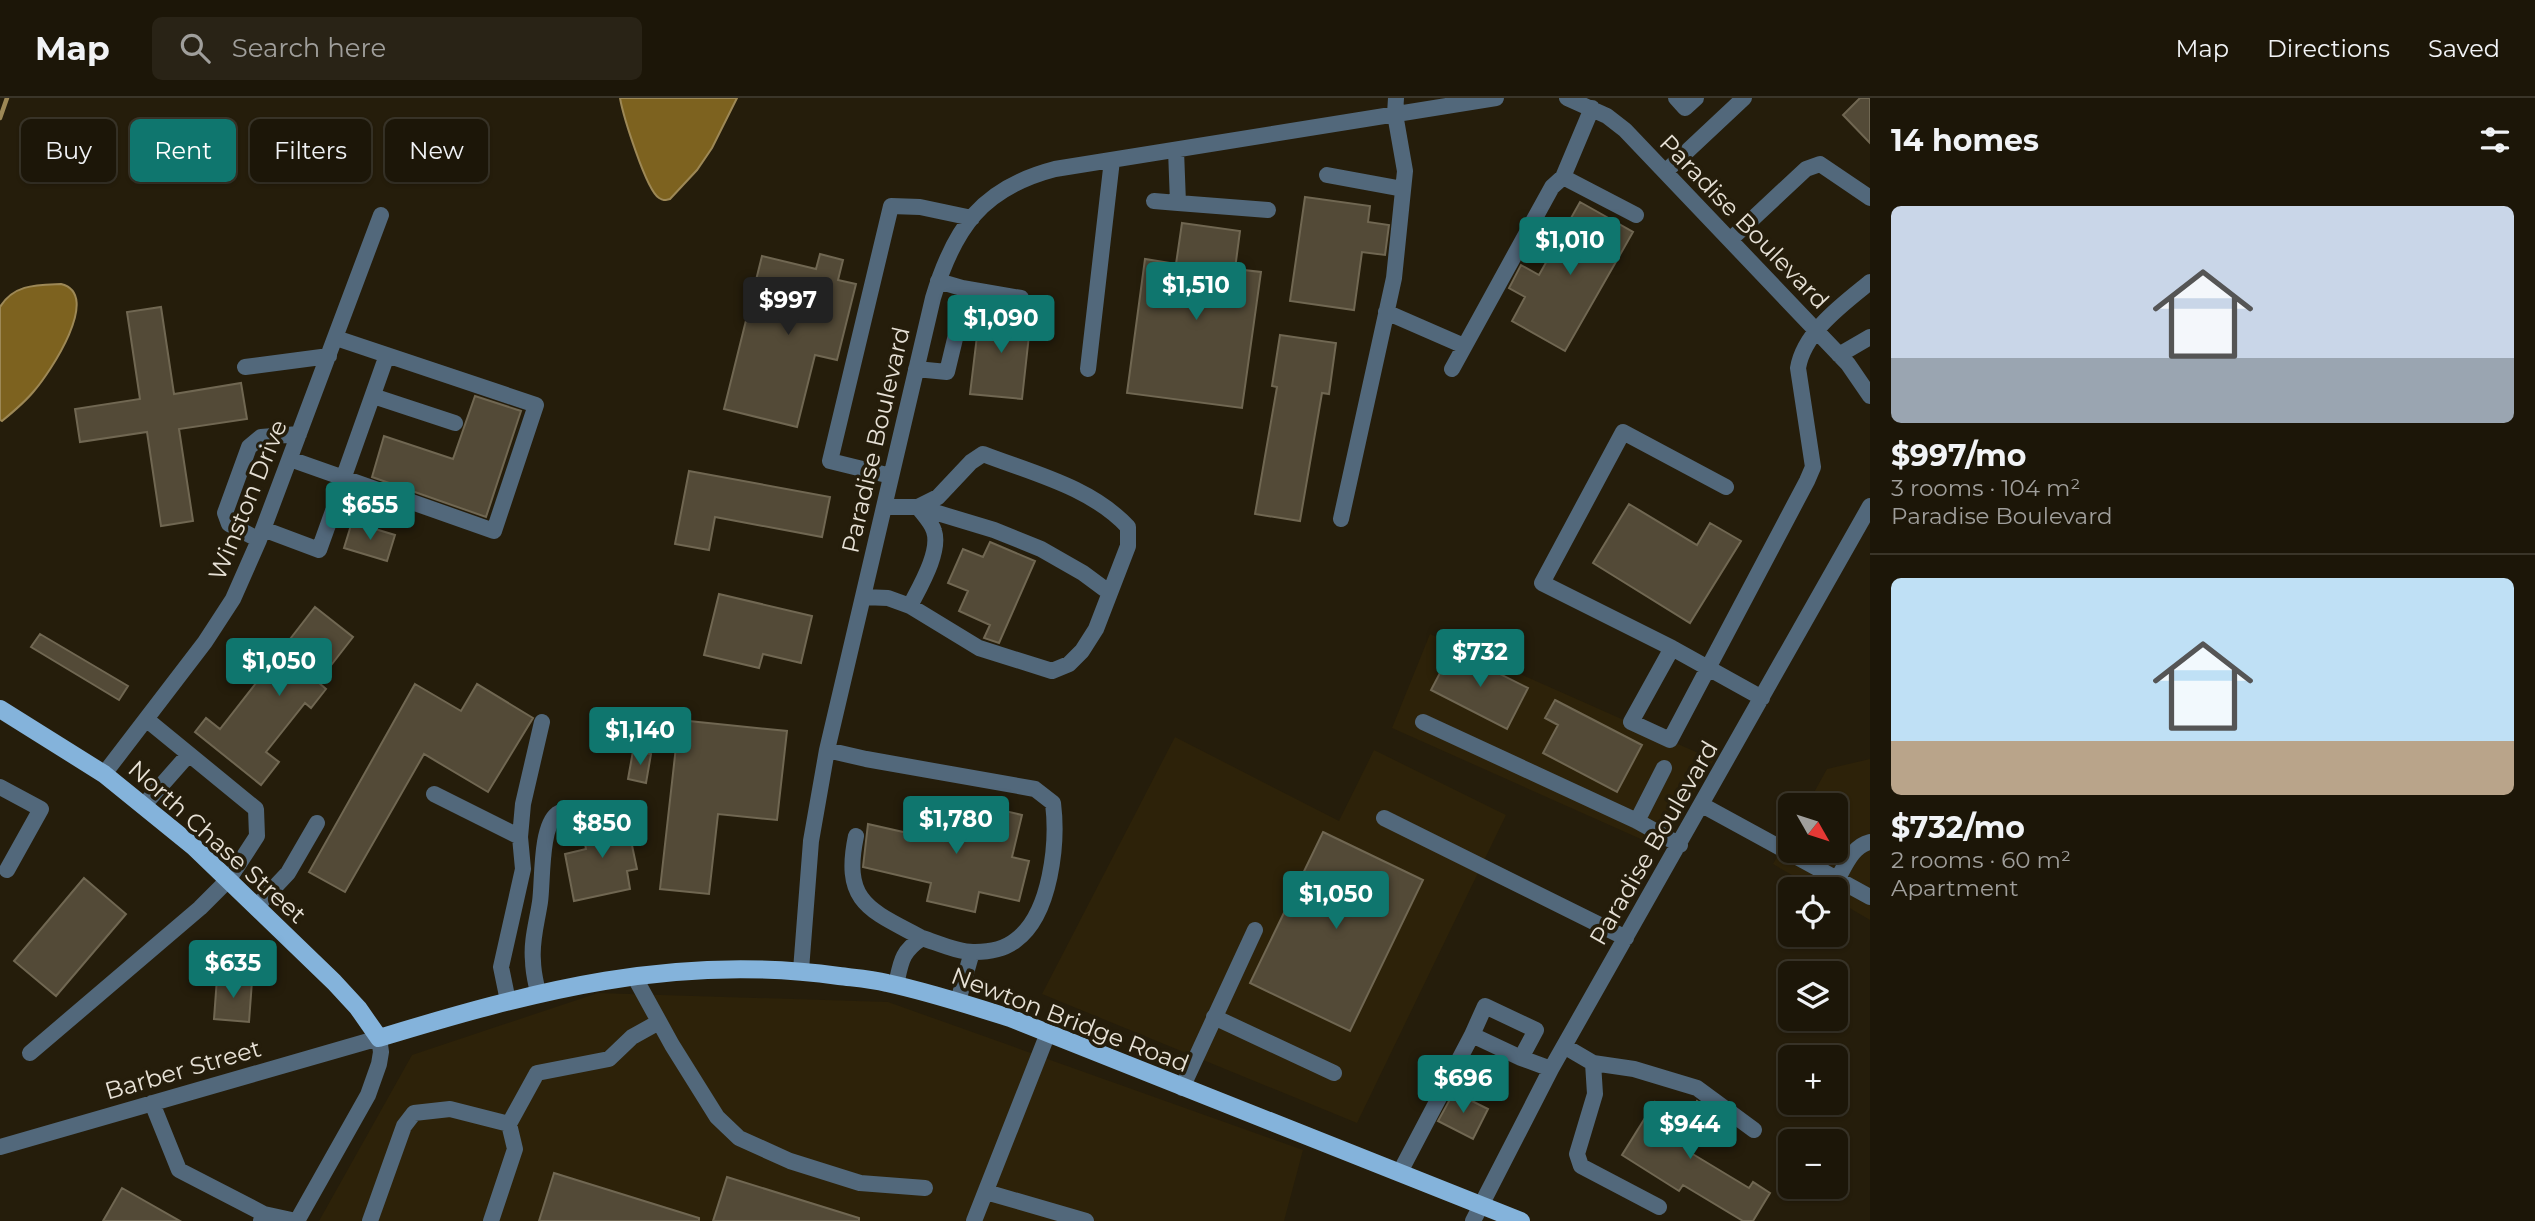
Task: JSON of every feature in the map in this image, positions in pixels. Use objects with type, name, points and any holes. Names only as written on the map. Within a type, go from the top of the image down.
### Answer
[{"type":"main road","name":"North Chase Street","points":[[0,709],[104,774],[144,805],[257,906],[358,1008],[379,1038]]},
{"type":"main road","name":"Newton Bridge Road","points":[[379,1038],[538,993],[634,976],[732,968],[801,970],[896,985],[958,1001],[1048,1033],[1521,1221]]},
{"type":"street","name":"Paradise Boulevard","points":[[801,970],[811,841],[827,750],[938,281],[958,234],[1000,190],[1027,176],[1396,106],[1496,98]]},
{"type":"street","points":[[1676,98],[1685,108],[1696,98]]},
{"type":"street","points":[[1665,172],[1744,98]]},
{"type":"street","name":"Paradise Boulevard","points":[[1582,102],[1625,130],[1839,355],[1864,384],[1870,396]]},
{"type":"street","points":[[1451,369],[1552,187],[1563,177],[1582,102]]},
{"type":"street","points":[[1341,519],[1394,278],[1405,171],[1396,106]]},
{"type":"street","points":[[1176,149],[1178,203]]},
{"type":"street","points":[[1088,369],[1112,160]]},
{"type":"street","points":[[1730,240],[1807,169],[1820,164],[1870,198]]},
{"type":"street","points":[[1326,175],[1403,189]]},
{"type":"street","points":[[1563,177],[1636,215]]},
{"type":"street","points":[[1154,201],[1268,210]]},
{"type":"street","points":[[891,476],[830,461],[891,206],[920,207],[972,218]]},
{"type":"street","name":"Winston Drive","points":[[104,774],[220,621],[244,575],[381,215]]},
{"type":"street","points":[[938,281],[1021,298]]},
{"type":"street","points":[[1672,648],[1631,722],[1670,740],[1812,467],[1797,368],[1800,353],[1843,304],[1870,282]]},
{"type":"street","points":[[916,369],[947,372],[967,289]]},
{"type":"street","points":[[1386,312],[1464,346]]},
{"type":"street","points":[[1839,355],[1870,337]]},
{"type":"street","points":[[290,459],[494,531],[536,405],[336,338]]},
{"type":"street","points":[[343,479],[387,355]]},
{"type":"street","points":[[245,367],[329,356]]},
{"type":"street","points":[[373,396],[455,423]]},
{"type":"street","points":[[1726,486],[1623,432],[1542,583],[1672,648],[1762,698]]},
{"type":"street","points":[[299,434],[261,437],[249,447],[225,513],[229,524],[319,550],[333,511]]},
{"type":"street","points":[[863,597],[888,598],[910,606],[979,648],[1052,671],[1069,664],[1082,651],[1096,629],[1129,546],[1128,527],[1114,512],[1093,497],[982,454],[938,497],[918,507]]},
{"type":"street","points":[[884,507],[918,507],[994,530],[1041,549],[1083,573],[1110,593]]},
{"type":"street","points":[[910,606],[931,564],[935,540],[934,530],[918,507]]},
{"type":"street","name":"Paradise Boulevard","points":[[1473,1221],[1551,1069],[1868,516]]},
{"type":"street","points":[[30,1054],[200,908],[229,879],[257,836],[256,809],[146,719]]},
{"type":"street","points":[[508,1001],[500,967],[523,869],[520,837],[523,804],[542,722]]},
{"type":"street","points":[[1423,722],[1637,821],[1680,845]]},
{"type":"street","points":[[827,750],[1035,789],[1052,803],[1056,825],[1054,860],[1038,913],[1018,939],[1003,948],[972,953],[922,939],[866,906],[854,888],[852,857],[856,836]]},
{"type":"street","points":[[144,805],[189,754]]},
{"type":"street","points":[[1637,821],[1664,768]]},
{"type":"street","points":[[0,787],[41,809],[7,870]]},
{"type":"street","points":[[435,794],[520,837]]},
{"type":"street","points":[[1702,805],[1836,877]]},
{"type":"street","points":[[538,993],[532,960],[534,929],[540,902],[544,844],[552,818],[559,811],[620,809]]},
{"type":"street","points":[[1384,818],[1626,938]]},
{"type":"street","points":[[257,906],[288,873],[317,823]]},
{"type":"street","points":[[1839,877],[1848,859],[1860,845],[1870,842]]},
{"type":"street","points":[[1848,884],[1870,897]]},
{"type":"street","points":[[1182,1088],[1255,930]]},
{"type":"street","points":[[896,985],[901,961],[908,948],[922,939]]},
{"type":"street","points":[[958,1001],[972,953]]},
{"type":"street","points":[[634,976],[717,1117],[739,1138],[790,1161],[860,1183],[925,1188]]},
{"type":"street","points":[[1401,1172],[1485,1006],[1536,1030],[1521,1058]]},
{"type":"street","points":[[1214,1017],[1334,1073]]},
{"type":"street","points":[[491,1221],[515,1149],[509,1124],[537,1073],[609,1059],[632,1037],[659,1022]]},
{"type":"street","points":[[974,1221],[1048,1033]]},
{"type":"street","points":[[1472,1035],[1551,1069]]},
{"type":"street","points":[[152,1103],[179,1170],[263,1218],[296,1221],[368,1095],[379,1064],[379,1038]]},
{"type":"street","name":"Barber Street","points":[[0,1147],[379,1038]]},
{"type":"street","points":[[1564,1046],[1593,1063],[1634,1069],[1697,1088],[1754,1130]]},
{"type":"street","points":[[1593,1063],[1595,1094],[1577,1154],[1581,1166],[1659,1207]]},
{"type":"street","points":[[370,1221],[404,1126],[414,1113],[450,1109],[509,1124]]},
{"type":"street","points":[[986,1192],[1086,1221]]},
{"type":"shaded area","points":[[620,98],[737,98],[712,148],[697,170],[670,199],[659,198],[642,167]]},
{"type":"shaded area","points":[[61,284],[73,291],[77,303],[69,335],[41,382],[27,399],[2,421],[0,307],[19,290]]},
{"type":"shaded area","points":[[1430,634],[1714,760],[1661,848],[1392,728]]},
{"type":"shaded area","points":[[1175,737],[1339,821],[1374,750],[1506,815],[1357,1123],[1042,994]]},
{"type":"shaded area","points":[[1870,759],[1870,920],[1848,907],[1848,877],[1795,877],[1773,864],[1778,855],[1778,863],[1848,863],[1848,793],[1814,793],[1827,769]]},
{"type":"shaded area","points":[[598,993],[888,1002],[1303,1150],[1284,1221],[319,1221],[412,1055]]},
{"type":"building","points":[[1860,98],[1870,98],[1870,143],[1843,115]]},
{"type":"building","points":[[1305,197],[1370,206],[1368,222],[1389,225],[1385,255],[1362,252],[1354,310],[1290,301]]},
{"type":"building","points":[[1580,202],[1633,232],[1565,351],[1512,321],[1525,297],[1509,288],[1521,265],[1539,275]]},
{"type":"building","points":[[1182,223],[1240,231],[1235,269],[1261,272],[1242,408],[1127,393],[1145,259],[1176,264]]},
{"type":"building","points":[[820,254],[843,260],[838,280],[856,284],[837,360],[815,355],[797,427],[724,409],[762,256],[816,269]]},
{"type":"building","points":[[161,307],[174,394],[241,383],[247,419],[179,429],[193,521],[161,526],[147,432],[80,442],[75,409],[140,399],[127,312]]},
{"type":"building","points":[[980,311],[1031,317],[1022,399],[970,394]]},
{"type":"building","points":[[1280,335],[1336,343],[1329,394],[1322,393],[1300,521],[1255,514],[1277,387],[1272,386]]},
{"type":"building","points":[[475,396],[521,411],[486,517],[372,477],[384,436],[453,459]]},
{"type":"building","points":[[689,471],[830,497],[822,537],[715,517],[709,550],[675,544]]},
{"type":"building","points":[[1629,504],[1697,545],[1710,523],[1741,541],[1690,623],[1593,563]]},
{"type":"building","points":[[352,522],[395,535],[387,561],[344,548]]},
{"type":"building","points":[[990,542],[1035,561],[999,643],[984,638],[990,625],[959,611],[968,591],[948,583],[963,549],[983,557]]},
{"type":"building","points":[[719,594],[812,616],[801,663],[763,654],[759,668],[704,655]]},
{"type":"building","points":[[315,607],[353,637],[318,682],[326,689],[311,708],[305,703],[266,752],[279,762],[261,785],[195,732],[206,718],[220,729],[264,673],[273,680],[289,659],[280,652]]},
{"type":"building","points":[[40,634],[128,686],[119,700],[31,647]]},
{"type":"building","points":[[1452,650],[1528,688],[1507,729],[1431,690]]},
{"type":"building","points":[[415,684],[461,711],[477,684],[533,718],[488,792],[424,754],[345,892],[309,872]]},
{"type":"building","points":[[1555,700],[1642,745],[1617,792],[1543,753],[1558,725],[1545,718]]},
{"type":"building","points":[[679,720],[787,731],[777,820],[718,814],[709,894],[660,889]]},
{"type":"building","points":[[633,751],[651,754],[646,783],[628,779]]},
{"type":"building","points":[[953,799],[1022,815],[1012,857],[1029,861],[1019,901],[979,892],[975,912],[927,901],[931,883],[863,867],[868,824],[943,841]]},
{"type":"building","points":[[626,817],[637,869],[627,871],[630,889],[574,901],[565,854],[586,849],[581,824]]},
{"type":"building","points":[[1323,832],[1423,880],[1350,1031],[1250,983]]},
{"type":"building","points":[[84,878],[126,914],[56,996],[14,961]]},
{"type":"building","points":[[217,978],[252,981],[249,1022],[214,1019]]},
{"type":"building","points":[[1454,1092],[1488,1109],[1473,1139],[1438,1121]]},
{"type":"building","points":[[1697,1101],[1715,1114],[1691,1153],[1749,1188],[1753,1182],[1770,1193],[1753,1221],[1743,1221],[1683,1185],[1679,1191],[1622,1155],[1655,1102],[1685,1121]]},
{"type":"building","points":[[554,1173],[699,1218],[699,1221],[539,1221]]},
{"type":"building","points":[[727,1177],[859,1218],[859,1221],[713,1221]]},
{"type":"building","points":[[122,1188],[180,1221],[103,1221]]},
{"type":"waterway","points":[[0,118],[7,98]]}]
